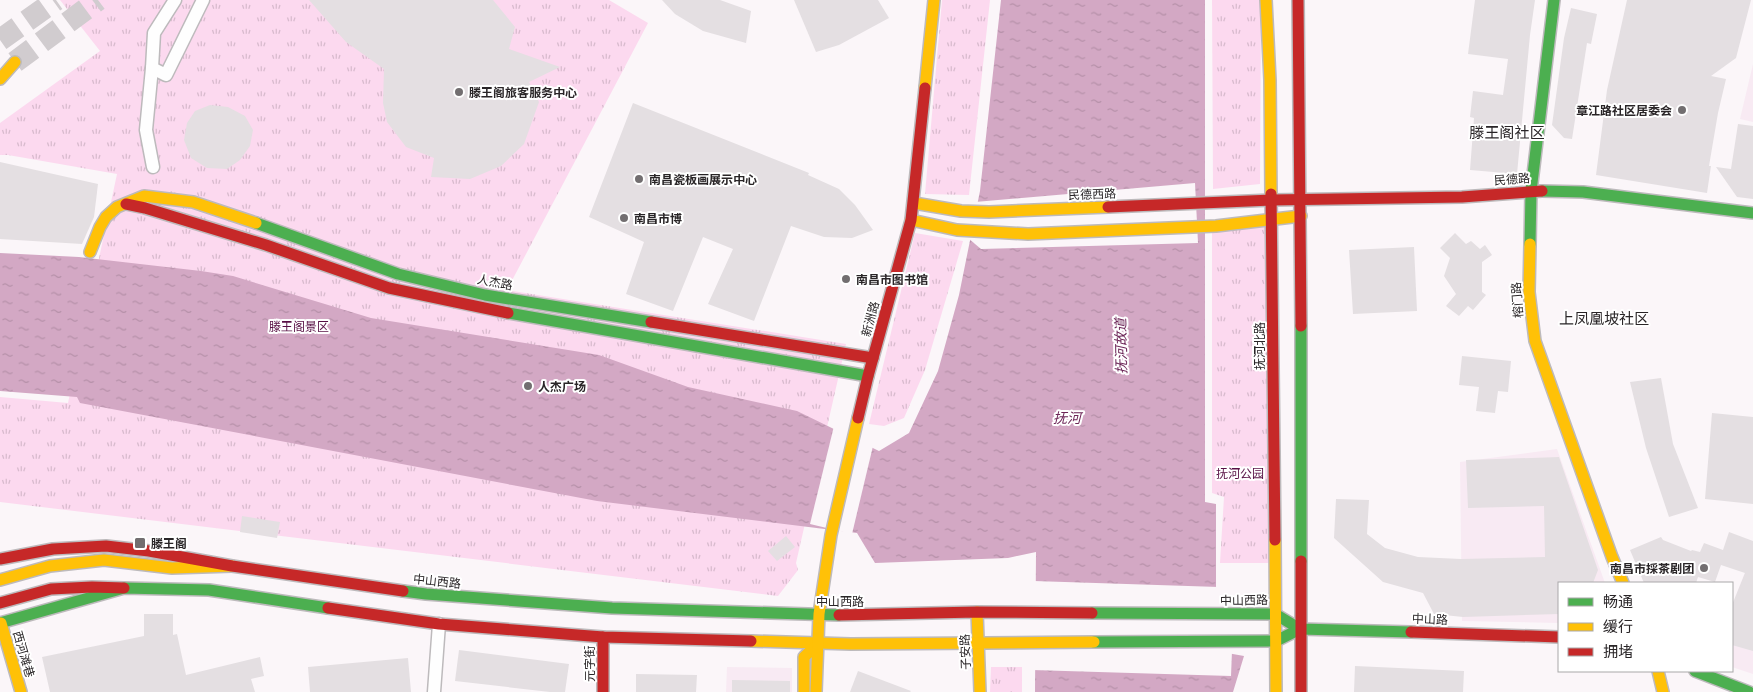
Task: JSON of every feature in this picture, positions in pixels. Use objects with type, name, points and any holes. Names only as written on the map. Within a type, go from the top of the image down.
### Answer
[{"type":"main road","name":"新洲路","points":[[816,692],[819,614],[831,535],[868,376],[914,203],[934,0]]},
{"type":"main road","name":"抚河北路","points":[[1266,0],[1270,80],[1272,200],[1276,692]]},
{"type":"main road","points":[[1298,0],[1301,200],[1301,692]]},
{"type":"main road","name":"榕门路","points":[[1554,0],[1532,191],[1529,292],[1535,341],[1623,582]]},
{"type":"main road","points":[[0,73],[15,62],[0,79]]},
{"type":"main road","name":"民德路","points":[[1272,200],[1462,197],[1532,191],[1583,192],[1753,213]]},
{"type":"main road","name":"人杰路","points":[[90,252],[95,236],[106,217],[116,207],[144,196],[193,202],[398,274],[484,295],[873,358]]},
{"type":"main road","name":"民德西路","points":[[914,203],[962,211],[989,212],[1272,200]]},
{"type":"main road","points":[[123,204],[145,208],[266,246],[389,288],[507,313],[868,376]]},
{"type":"main road","points":[[911,220],[957,230],[1028,234],[1245,224],[1301,216]]},
{"type":"main road","name":"中山西路","points":[[0,559],[53,549],[106,546],[426,594],[612,608],[819,614],[1014,612],[1275,614],[1300,629]]},
{"type":"main road","points":[[0,580],[50,566],[104,560],[172,568],[232,566]]},
{"type":"main road","points":[[0,602],[51,589],[92,587],[209,590],[439,624],[603,636],[818,644],[1246,642],[1276,641],[1300,629]]},
{"type":"main road","points":[[0,623],[124,588]]},
{"type":"main road","name":"子安路","points":[[977,612],[980,692]]},
{"type":"main road","name":"西河滩巷","points":[[0,623],[21,692]]},
{"type":"main road","name":"中山路","points":[[1300,629],[1558,637]]},
{"type":"main road","name":"元字街","points":[[603,636],[603,692]]},
{"type":"main road","points":[[804,692],[804,658],[818,644]]},
{"type":"main road","points":[[1658,672],[1663,692]]},
{"type":"main road","points":[[1699,672],[1749,692]]},
{"type":"street","points":[[152,167],[146,130],[154,33],[175,0]]},
{"type":"street","points":[[152,68],[166,75],[203,0]]},
{"type":"street","points":[[434,692],[439,624]]},
{"type":"shaded area","points":[[1753,64],[1753,122],[1740,119]]},
{"type":"shaded area","points":[[1557,449],[1605,582],[1558,582],[1558,623],[1462,621],[1460,462]]},
{"type":"shaded area","points":[[1753,552],[1753,674],[1733,667],[1733,603]]},
{"type":"shaded area","points":[[727,667],[792,668],[792,692],[726,692]]},
{"type":"green space","name":"滕王阁景区","points":[[60,0],[609,0],[648,23],[507,290],[846,344],[796,563],[798,570],[778,596],[0,502],[0,397],[68,403],[117,174],[0,155],[0,123],[100,51]]},
{"type":"green space","points":[[942,0],[990,0],[969,195],[925,194]]},
{"type":"green space","points":[[1212,0],[1261,0],[1260,184],[1213,189]]},
{"type":"green space","name":"抚河公园","points":[[1265,226],[1269,563],[1220,563],[1224,497],[1212,493],[1212,231]]},
{"type":"green space","points":[[915,233],[963,241],[925,370],[904,418],[884,426],[869,424]]},
{"type":"green space","points":[[991,667],[1022,667],[1022,692],[990,692]]},
{"type":"water","name":"抚河","points":[[1001,0],[1205,0],[1205,502],[1216,504],[1216,651],[1244,656],[1233,692],[1035,692],[1036,552],[1008,558],[875,563],[857,533],[597,501],[80,403],[77,397],[0,391],[0,253],[79,257],[233,276],[371,318],[599,355],[688,387],[797,411],[879,451],[909,433],[938,371],[959,295],[980,191]]},
{"type":"pier","points":[[1195,183],[1198,243],[981,249],[968,238],[975,202]]},
{"type":"pier","points":[[834,426],[873,446],[852,534],[810,524]]},
{"type":"pier","points":[[1034,581],[1219,587],[1219,649],[1232,651],[1231,676],[1032,670]]},
{"type":"building","name":"滕王阁旅客服务中心","points":[[309,0],[493,0],[515,27],[509,49],[560,67],[529,82],[539,102],[524,144],[501,166],[470,179],[431,177],[434,158],[406,147],[387,122],[383,103],[384,69],[346,42]]},
{"type":"building","points":[[662,0],[720,0],[751,11],[746,43],[703,31],[675,14]]},
{"type":"building","points":[[794,0],[878,0],[889,18],[839,45],[816,52]]},
{"type":"building","points":[[1475,0],[1535,0],[1517,174],[1470,170],[1474,118],[1470,117],[1473,91],[1503,95],[1508,59],[1468,54]]},
{"type":"building","points":[[1627,0],[1751,0],[1736,58],[1711,76],[1726,79],[1709,166],[1711,166],[1707,193],[1596,175],[1607,90]]},
{"type":"building","points":[[1571,8],[1597,14],[1591,44],[1587,43],[1572,139],[1564,138],[1552,125],[1564,38]]},
{"type":"building","name":"南昌市图书馆","points":[[633,103],[809,173],[808,175],[839,189],[855,205],[873,230],[852,238],[824,237],[791,226],[754,321],[708,304],[733,249],[703,237],[673,311],[626,294],[644,242],[589,217]]},
{"type":"building","points":[[210,105],[228,107],[245,116],[253,130],[250,146],[240,160],[227,169],[207,168],[191,158],[184,140],[187,123],[195,111]]},
{"type":"building","points":[[1738,124],[1753,126],[1753,199],[1737,197],[1716,167],[1731,169]]},
{"type":"building","points":[[0,162],[98,184],[94,217],[82,244],[0,239]]},
{"type":"building","points":[[1455,233],[1466,244],[1471,241],[1480,249],[1485,245],[1492,255],[1482,262],[1482,292],[1486,295],[1473,310],[1468,306],[1459,316],[1446,306],[1456,294],[1444,276],[1450,258],[1440,248]]},
{"type":"building","points":[[1414,247],[1417,311],[1353,314],[1349,250]]},
{"type":"building","points":[[1462,356],[1511,361],[1508,392],[1498,391],[1495,413],[1476,411],[1479,387],[1459,385]]},
{"type":"building","points":[[1661,378],[1673,444],[1698,508],[1669,517],[1646,448],[1630,382]]},
{"type":"building","points":[[1712,413],[1753,417],[1753,504],[1705,499]]},
{"type":"building","points":[[1559,457],[1598,570],[1593,582],[1558,582],[1558,614],[1463,617],[1434,614],[1423,593],[1383,582],[1334,538],[1336,499],[1369,500],[1367,534],[1385,548],[1418,557],[1461,559],[1545,557],[1544,506],[1468,508],[1466,460]]},
{"type":"building","points":[[242,516],[280,522],[277,538],[240,532]]},
{"type":"building","points":[[1729,532],[1753,541],[1753,651],[1733,645],[1733,603],[1745,573],[1721,565],[1715,582],[1698,577],[1696,582],[1644,582],[1630,550],[1661,537],[1663,540],[1691,551],[1700,552],[1704,543],[1723,550]]},
{"type":"building","points":[[786,536],[795,547],[777,561],[768,551]]},
{"type":"building","points":[[144,614],[173,614],[173,635],[177,634],[186,675],[260,657],[264,676],[251,679],[255,692],[50,692],[42,657],[144,636]]},
{"type":"building","points":[[459,650],[569,664],[565,692],[455,681]]},
{"type":"building","points":[[408,658],[411,692],[310,692],[308,667]]},
{"type":"building","points":[[1355,666],[1464,671],[1463,692],[1354,692]]},
{"type":"building","points":[[858,671],[911,691],[850,692]]},
{"type":"building","points":[[636,674],[697,675],[696,692],[636,692]]},
{"type":"building","points":[[732,680],[790,681],[790,692],[732,692]]},
{"type":"tunnel","points":[[0,40],[56,0]]},
{"type":"tunnel","points":[[15,62],[98,0]]},
{"type":"traffic: fast","points":[[1530,244],[1531,191],[1554,0]]},
{"type":"traffic: fast","points":[[1542,191],[1583,192],[1753,213]]},
{"type":"traffic: fast","points":[[256,223],[398,274],[485,295],[651,322]]},
{"type":"traffic: fast","points":[[508,313],[868,376]]},
{"type":"traffic: fast","points":[[1301,326],[1301,561]]},
{"type":"traffic: fast","points":[[0,623],[124,588],[209,590],[328,608]]},
{"type":"traffic: fast","points":[[403,591],[612,608],[839,615]]},
{"type":"traffic: fast","points":[[1092,613],[1275,614],[1300,629],[1411,632]]},
{"type":"traffic: fast","points":[[1094,642],[1276,641],[1300,629]]},
{"type":"traffic: fast","points":[[1698,672],[1749,692]]},
{"type":"traffic: slow","points":[[925,88],[934,0]]},
{"type":"traffic: slow","points":[[1266,0],[1270,80],[1271,194]]},
{"type":"traffic: slow","points":[[0,79],[15,62]]},
{"type":"traffic: slow","points":[[90,252],[106,217],[117,207],[144,196],[193,202],[256,223]]},
{"type":"traffic: slow","points":[[914,203],[961,211],[989,212],[1108,207]]},
{"type":"traffic: slow","points":[[911,220],[957,230],[1028,234],[1216,226],[1301,216]]},
{"type":"traffic: slow","points":[[1530,244],[1529,292],[1535,341],[1623,582]]},
{"type":"traffic: slow","points":[[816,692],[819,614],[831,535],[858,418]]},
{"type":"traffic: slow","points":[[1275,540],[1276,692]]},
{"type":"traffic: slow","points":[[0,580],[50,566],[104,560],[172,568],[232,566]]},
{"type":"traffic: slow","points":[[977,612],[980,692]]},
{"type":"traffic: slow","points":[[1,623],[21,692]]},
{"type":"traffic: slow","points":[[751,641],[851,644],[1094,642]]},
{"type":"traffic: slow","points":[[804,692],[804,657],[818,644]]},
{"type":"traffic: slow","points":[[1658,672],[1663,692]]},
{"type":"traffic: jam","points":[[1298,0],[1301,326]]},
{"type":"traffic: jam","points":[[858,418],[911,220],[925,88]]},
{"type":"traffic: jam","points":[[1108,207],[1272,200],[1462,197],[1542,191]]},
{"type":"traffic: jam","points":[[1271,194],[1275,540]]},
{"type":"traffic: jam","points":[[126,204],[145,208],[266,245],[389,288],[508,313]]},
{"type":"traffic: jam","points":[[651,322],[873,358]]},
{"type":"traffic: jam","points":[[0,559],[53,549],[106,546],[403,591]]},
{"type":"traffic: jam","points":[[1301,561],[1301,692]]},
{"type":"traffic: jam","points":[[0,603],[51,589],[124,588]]},
{"type":"traffic: jam","points":[[328,608],[439,624],[603,637],[751,641]]},
{"type":"traffic: jam","points":[[839,615],[977,612],[1092,613]]},
{"type":"traffic: jam","points":[[1411,632],[1558,637]]},
{"type":"traffic: jam","points":[[603,637],[603,692]]},
{"type":"place","name":"滕王阁旅客服务中心","points":[[459,92]]},
{"type":"place","name":"章江路社区居委会","points":[[1682,110]]},
{"type":"place","name":"南昌瓷板画展示中心","points":[[639,179]]},
{"type":"place","name":"南昌市博","points":[[624,218]]},
{"type":"place","name":"南昌市图书馆","points":[[846,279]]},
{"type":"place","name":"人杰广场","points":[[528,386]]},
{"type":"place","name":"滕王阁","points":[[140,543]]},
{"type":"place","name":"南昌市採茶剧团","points":[[1704,568]]},
{"type":"district","name":"滕王阁社区","points":[[1507,132]]},
{"type":"district","name":"上凤凰坡社区","points":[[1604,318]]},
{"type":"water label","name":"抚河故道","points":[[1121,346]]}]
